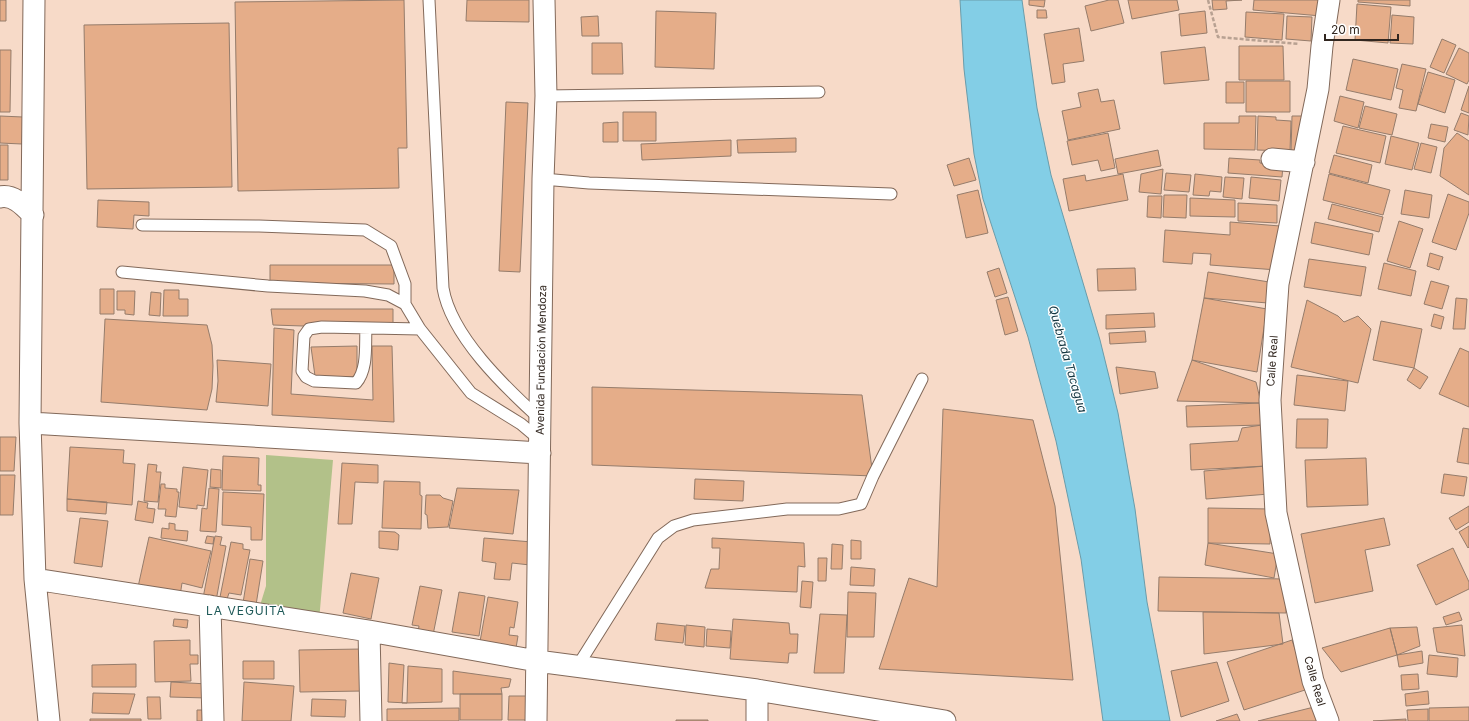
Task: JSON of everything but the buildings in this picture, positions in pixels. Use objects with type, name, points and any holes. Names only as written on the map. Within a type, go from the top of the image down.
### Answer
[{"type":"street","points":[[34,0],[30,423],[35,579],[49,721]]},
{"type":"street","name":"Avenida Fundación Mendoza","points":[[536,721],[543,179],[546,96],[544,0]]},
{"type":"street","name":"Calle Real","points":[[1328,721],[1313,681],[1276,513],[1270,400],[1278,284],[1318,89],[1322,46],[1329,0]]},
{"type":"street","points":[[1272,159],[1304,162]]},
{"type":"street","points":[[0,197],[4,196],[21,202],[33,215]]},
{"type":"street","points":[[30,423],[540,438]]},
{"type":"street","points":[[35,579],[369,631],[537,661],[757,690],[945,721]]},
{"type":"street","points":[[210,606],[214,721]]},
{"type":"street","points":[[369,631],[371,721]]},
{"type":"street","points":[[757,690],[757,721]]},
{"type":"lane","points":[[429,0],[443,288],[446,304],[456,323],[540,438]]},
{"type":"lane","points":[[546,96],[819,92]]},
{"type":"lane","points":[[543,179],[589,183],[891,194]]},
{"type":"lane","points":[[142,225],[259,226],[365,230],[391,246],[405,284],[405,304],[420,329],[471,393],[521,424],[540,438]]},
{"type":"lane","points":[[122,272],[268,286],[365,291],[388,295],[405,304]]},
{"type":"lane","points":[[366,328],[364,367],[356,383],[314,381],[306,377],[302,371],[304,336],[309,329],[322,327],[420,329]]},
{"type":"lane","points":[[577,667],[658,538],[674,526],[701,519],[787,509],[840,509],[862,504],[873,476],[922,379]]},
{"type":"path","points":[[1208,0],[1218,37],[1322,46]]},
{"type":"green space","points":[[266,455],[333,460],[319,621],[258,612],[266,586]]},
{"type":"water","name":"Quebrada Tacagua","points":[[960,0],[1022,0],[1037,108],[1051,175],[1100,340],[1118,413],[1135,509],[1147,602],[1170,721],[1103,721],[1081,559],[1056,441],[1028,337],[983,199],[974,154],[964,69]]},
{"type":"district","name":"LA VEGUITA","points":[[246,610]]}]
